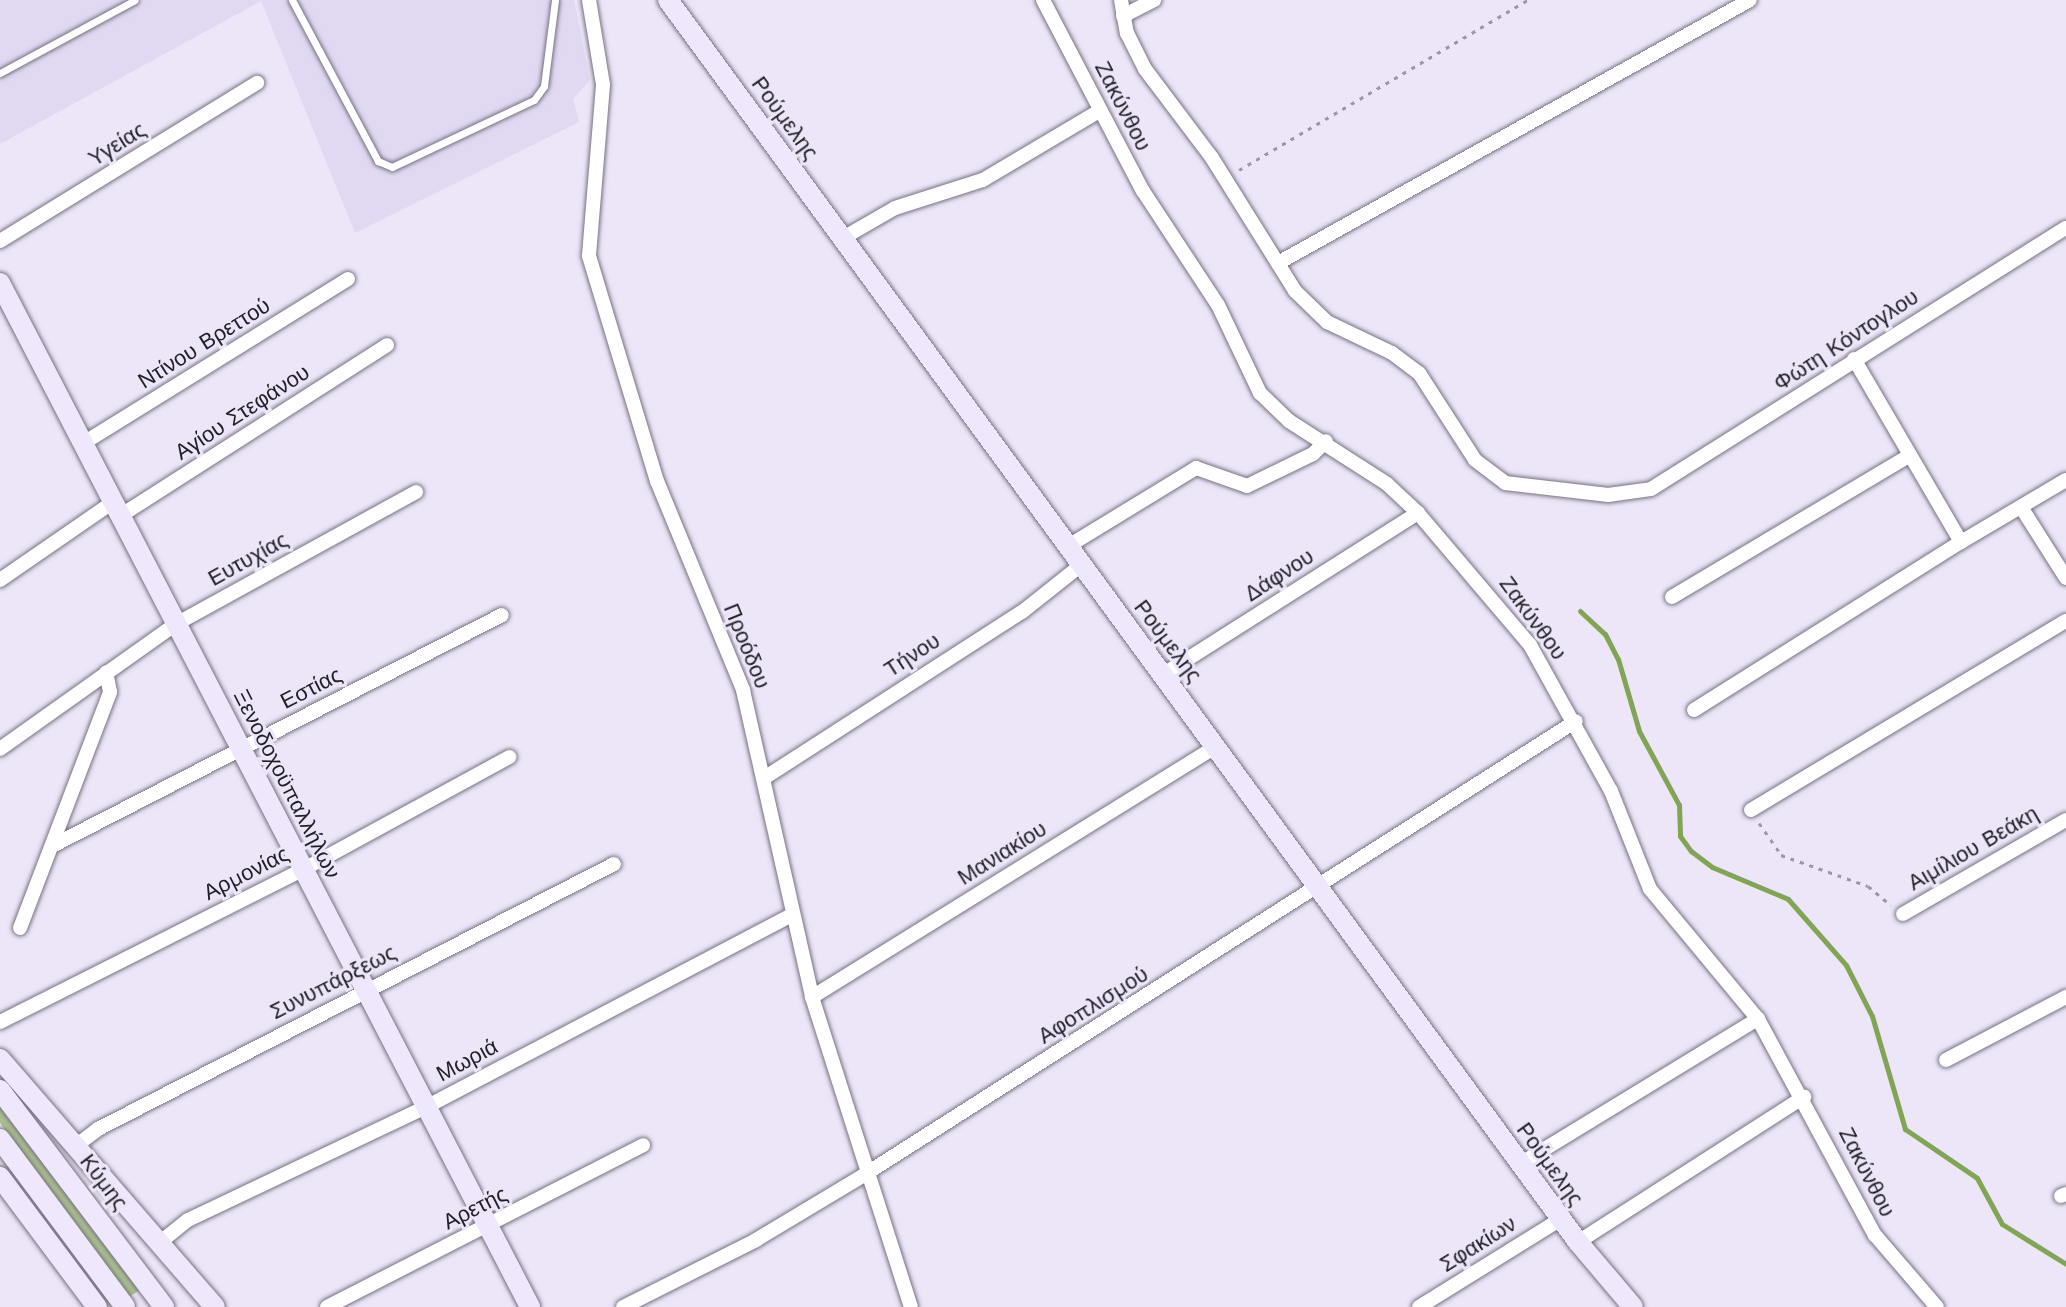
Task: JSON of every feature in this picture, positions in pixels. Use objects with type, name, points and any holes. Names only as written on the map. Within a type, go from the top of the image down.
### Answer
[{"type":"street","name":"Προόδου","points":[[589,0],[603,85],[589,256],[657,481],[743,690],[791,915],[812,997],[864,1175],[911,1307]]},
{"type":"street","name":"Ρούμελης","points":[[668,0],[1070,545],[1081,565],[1164,674],[1520,1164],[1578,1242],[1633,1307]]},
{"type":"street","name":"Ζακύνθου","points":[[1043,0],[1099,111],[1158,216],[1218,305],[1260,393],[1289,421],[1326,441],[1418,513],[1530,645],[1576,721],[1650,889],[1758,1019],[1804,1097],[1875,1235],[1937,1307]]},
{"type":"street","points":[[1121,0],[1123,16],[1145,69],[1225,178],[1278,263],[1750,0]]},
{"type":"street","points":[[1123,16],[1154,0]]},
{"type":"street","name":"Υγείας","points":[[0,241],[257,83]]},
{"type":"street","points":[[843,238],[895,208],[983,180],[1099,111]]},
{"type":"street","name":"Φώτη Κόντογλου","points":[[1278,263],[1316,314],[1419,373],[1475,460],[1497,479],[1587,494],[1651,489],[2066,228]]},
{"type":"street","name":"Ντίνου Βρεττού","points":[[82,444],[348,279]]},
{"type":"street","name":"Ξενοδοχοϋπαλλήλων","points":[[0,283],[530,1307]]},
{"type":"street","name":"Αγίου Στεφάνου","points":[[0,580],[387,345]]},
{"type":"street","points":[[1854,359],[1961,542]]},
{"type":"street","points":[[1070,545],[1196,468],[1247,486],[1313,454],[1326,441]]},
{"type":"street","points":[[1672,597],[1910,455]]},
{"type":"street","points":[[1694,710],[1961,542],[2066,480]]},
{"type":"street","name":"Ευτυχίας","points":[[0,749],[176,624],[416,492]]},
{"type":"street","points":[[2021,507],[2066,578]]},
{"type":"street","name":"Δάφνου","points":[[1164,674],[1418,513]]},
{"type":"street","name":"Τήνου","points":[[764,778],[1022,612],[1081,565]]},
{"type":"street","name":"Εστίας","points":[[56,844],[502,615]]},
{"type":"street","points":[[1751,810],[2066,621]]},
{"type":"street","points":[[20,928],[56,844],[110,692],[106,672]]},
{"type":"street","name":"Αφοπλισμού","points":[[623,1307],[756,1240],[864,1175],[1320,889],[1576,721]]},
{"type":"street","name":"Μανιακίου","points":[[812,997],[1215,747]]},
{"type":"street","name":"Αρμονίας","points":[[0,1022],[304,869],[509,757]]},
{"type":"street","name":"Αιμίλιου Βεάκη","points":[[1903,914],[2066,820]]},
{"type":"street","name":"Συνυπάρξεως","points":[[77,1145],[365,989],[614,864]]},
{"type":"street","name":"Μωριά","points":[[163,1240],[188,1220],[426,1107],[791,915]]},
{"type":"street","points":[[1946,1060],[2066,997]]},
{"type":"street","points":[[1520,1164],[1758,1019]]},
{"type":"street","points":[[0,1059],[163,1240],[215,1307]]},
{"type":"street","name":"Κύμης","points":[[0,1090],[164,1307]]},
{"type":"street","points":[[1578,1242],[1804,1097]]},
{"type":"street","points":[[0,1139],[125,1307]]},
{"type":"street","name":"Αρετής","points":[[327,1307],[643,1145]]},
{"type":"street","points":[[0,1177],[97,1307]]},
{"type":"street","name":"Σφακίων","points":[[1419,1307],[1561,1219]]},
{"type":"lane","points":[[0,73],[135,0]]},
{"type":"lane","points":[[292,0],[378,161],[392,167],[534,100],[544,86],[555,0]]},
{"type":"path","points":[[1225,178],[1528,0]]},
{"type":"path","points":[[1751,810],[1781,855],[1868,886],[1903,914]]},
{"type":"shaded area","points":[[0,0],[574,0],[590,80],[573,99],[579,122],[355,233],[261,1],[0,144]]},
{"type":"green space","points":[[0,1105],[140,1290],[130,1296],[0,1123]]},
{"type":"waterway","points":[[1580,611],[1605,634],[1618,659],[1639,731],[1679,805],[1680,836],[1691,851],[1712,867],[1788,899],[1846,965],[1872,1016],[1905,1129],[1977,1178],[2002,1224],[2066,1264]]}]
